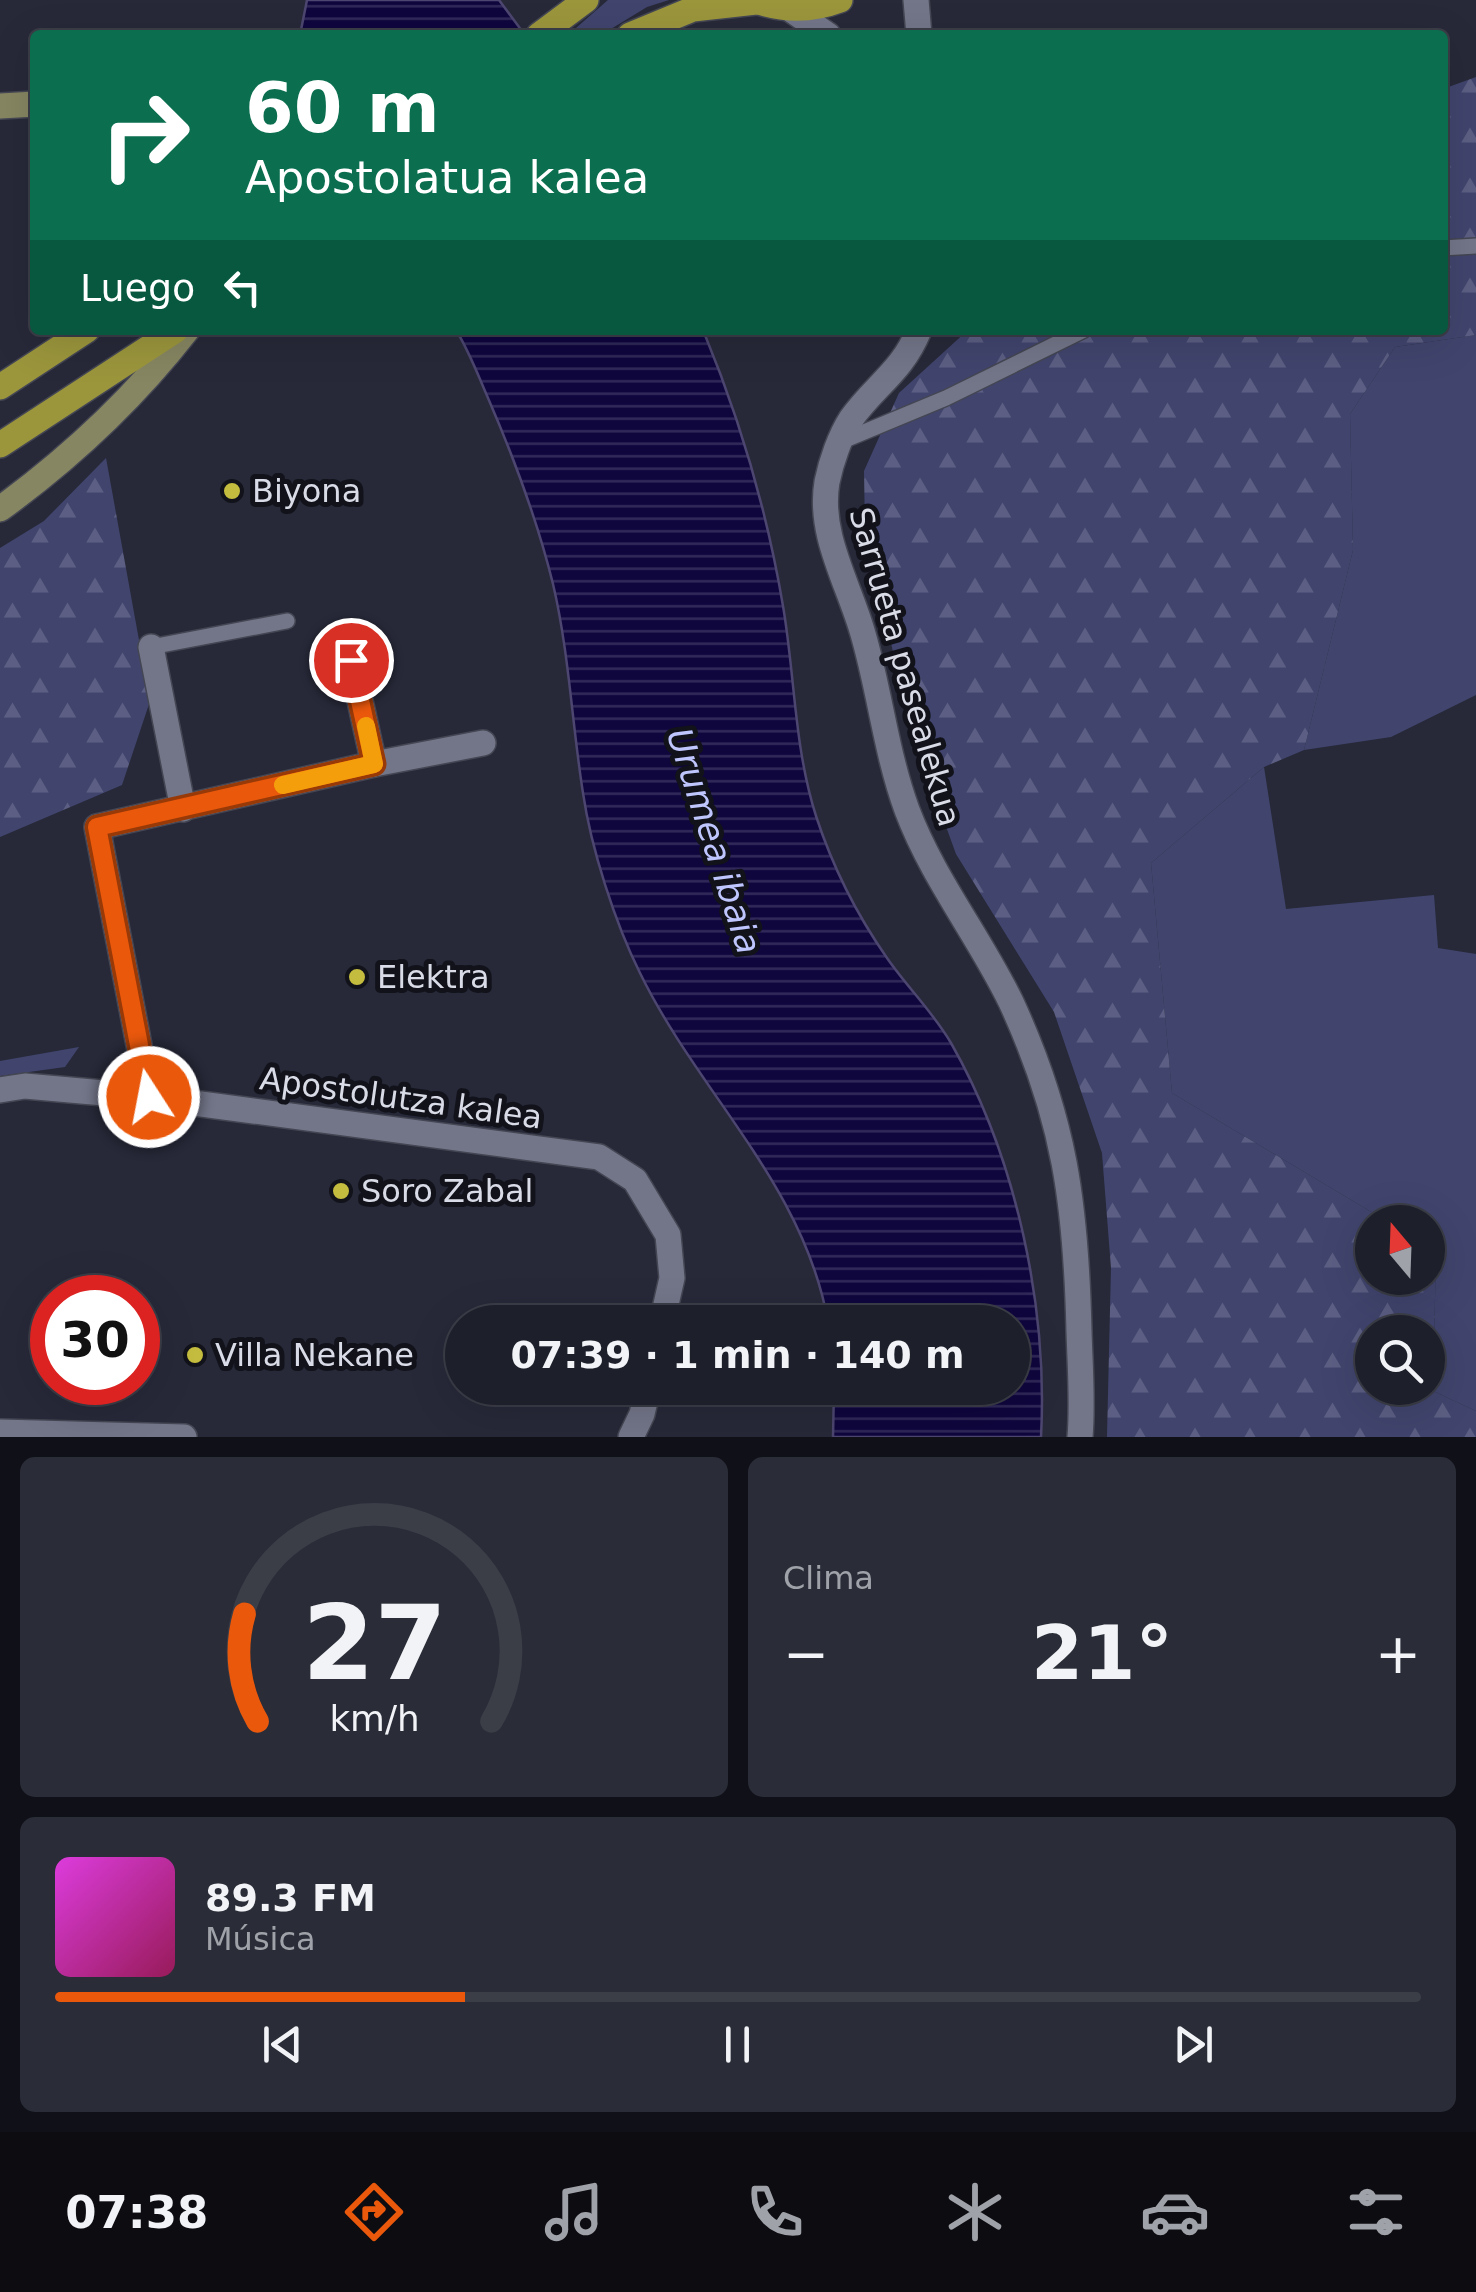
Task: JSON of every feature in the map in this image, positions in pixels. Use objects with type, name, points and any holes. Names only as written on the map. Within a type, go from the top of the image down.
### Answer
[{"type":"main road","points":[[548,30],[586,0]]},
{"type":"main road","points":[[642,30],[693,9],[755,1],[790,9],[840,0]]},
{"type":"main road","points":[[0,106],[30,104]]},
{"type":"main road","points":[[0,387],[78,335]]},
{"type":"main road","points":[[0,445],[168,335]]},
{"type":"main road","points":[[0,509],[39,480],[113,413],[154,372],[183,335]]},
{"type":"street","points":[[916,0],[919,30]]},
{"type":"street","points":[[790,9],[821,30]]},
{"type":"street","name":"Sarrueta pasealekua","points":[[917,335],[909,355],[852,419],[828,478],[823,510],[864,637],[907,809],[932,868],[1009,999],[1056,1120],[1075,1228],[1080,1437]]},
{"type":"street","points":[[151,647],[184,809]]},
{"type":"street","points":[[351,660],[374,764]]},
{"type":"street","points":[[149,1097],[97,827],[483,742]]},
{"type":"street","name":"Apostolutza kalea","points":[[0,1090],[25,1086],[149,1097],[599,1156],[635,1180],[668,1235],[672,1278],[666,1305]]},
{"type":"street","points":[[631,1437],[644,1405]]},
{"type":"street","points":[[0,1432],[184,1437]]},
{"type":"lane","points":[[1448,248],[1476,246]]},
{"type":"lane","points":[[840,442],[946,398],[1074,335]]},
{"type":"lane","points":[[151,647],[286,622]]},
{"type":"green space","points":[[608,0],[669,0],[647,7],[609,30],[576,28]]},
{"type":"green space","points":[[1476,77],[1476,335],[1395,347],[1350,414],[1353,550],[1304,750],[1264,767],[1151,863],[1172,1093],[1360,1205],[1355,1205],[1355,1295],[1435,1295],[1435,1315],[1355,1315],[1355,1405],[1445,1405],[1445,1397],[1476,1411],[1476,1437],[1107,1437],[1111,1268],[1102,1153],[1054,1012],[956,854],[910,727],[865,528],[864,471],[899,393],[963,335],[1448,335],[1448,87]]},
{"type":"green space","points":[[1476,335],[1476,695],[1391,737],[1304,750],[1353,550],[1350,414],[1395,347]]},
{"type":"green space","points":[[106,458],[150,701],[122,785],[0,837],[0,548],[44,521]]},
{"type":"green space","points":[[1264,767],[1286,909],[1434,895],[1438,948],[1476,954],[1476,1411],[1445,1397],[1445,1315],[1435,1315],[1435,1295],[1445,1295],[1445,1205],[1360,1205],[1172,1093],[1151,863]]},
{"type":"green space","points":[[79,1047],[65,1067],[0,1076],[0,1061]]},
{"type":"water","points":[[307,0],[499,0],[521,30],[301,30]]},
{"type":"water","name":"Urumea ibaia","points":[[459,335],[705,335],[740,431],[769,535],[787,632],[803,764],[822,834],[866,925],[951,1043],[974,1087],[1010,1183],[1033,1285],[1042,1387],[1041,1437],[833,1437],[834,1405],[1030,1405],[1030,1305],[823,1305],[797,1227],[774,1183],[664,1017],[613,909],[587,814],[553,584],[507,443]]},
{"type":"slow traffic","points":[[283,785],[374,764],[366,726]]},
{"type":"place","name":"Biyona","points":[[232,491]]},
{"type":"place","name":"Elektra","points":[[357,977]]},
{"type":"place","name":"Soro Zabal","points":[[341,1191]]},
{"type":"place","name":"Villa Nekane","points":[[195,1355]]},
{"type":"route","points":[[149,1097],[97,827],[374,764],[351,660]]}]
